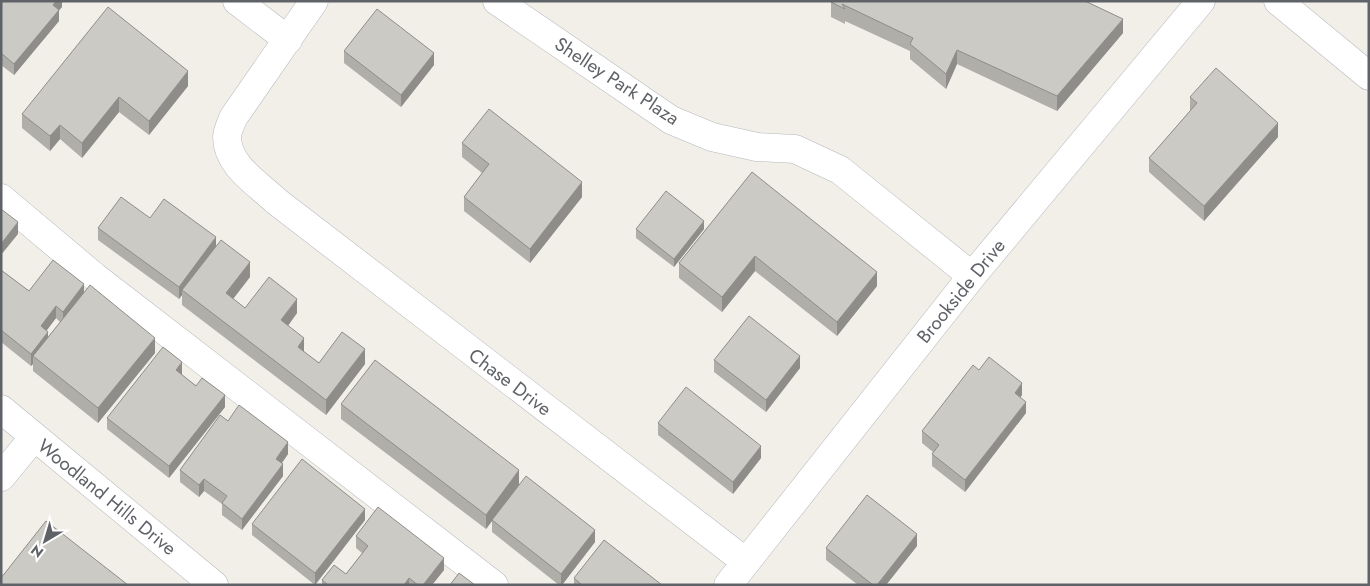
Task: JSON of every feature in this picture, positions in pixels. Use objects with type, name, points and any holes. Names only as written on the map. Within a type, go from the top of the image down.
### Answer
[{"type":"street","points":[[237,1],[288,40]]},
{"type":"street","name":"Chase Drive","points":[[314,1],[233,118],[226,135],[229,153],[239,167],[276,201],[746,562]]},
{"type":"street","name":"Shelley Park Plaza","points":[[497,1],[670,120],[712,137],[757,146],[795,150],[840,170],[972,276]]},
{"type":"street","name":"Brookside Drive","points":[[728,585],[972,276],[1201,1]]},
{"type":"street","points":[[1278,1],[1369,76]]},
{"type":"street","points":[[1,198],[95,277],[494,585]]},
{"type":"street","name":"Woodland Hills Drive","points":[[1,409],[214,585]]},
{"type":"street","points":[[1,478],[34,437]]},
{"type":"building","points":[[3,1],[56,1],[53,5],[59,10],[14,64],[1,53],[1,4]]},
{"type":"building","points":[[832,1],[1085,1],[1123,19],[1057,96],[957,50],[946,74],[910,44],[913,38],[842,4],[845,9]]},
{"type":"building","points":[[108,7],[188,71],[149,121],[119,97],[82,143],[60,125],[50,136],[22,114]]},
{"type":"building","points":[[377,9],[434,53],[401,95],[344,51]]},
{"type":"building","points":[[1216,68],[1278,123],[1204,206],[1149,158],[1197,103],[1190,97]]},
{"type":"building","points":[[489,109],[582,182],[530,249],[464,197],[489,164],[462,143]]},
{"type":"building","points":[[752,172],[877,272],[837,322],[755,256],[722,297],[679,263]]},
{"type":"building","points":[[666,191],[704,221],[674,259],[636,229]]},
{"type":"building","points":[[121,197],[150,218],[164,199],[216,237],[179,287],[98,228]]},
{"type":"building","points":[[1,209],[18,222],[1,244]]},
{"type":"building","points":[[221,240],[250,262],[226,293],[245,308],[269,277],[297,299],[281,320],[304,338],[298,347],[319,363],[342,332],[365,349],[326,400],[182,290]]},
{"type":"building","points":[[53,260],[84,284],[63,312],[56,306],[41,326],[48,332],[31,354],[1,330],[1,270],[29,291]]},
{"type":"building","points":[[90,285],[155,338],[98,408],[33,356]]},
{"type":"building","points":[[749,316],[800,356],[766,400],[714,360]]},
{"type":"building","points":[[163,347],[182,362],[176,370],[196,386],[202,378],[225,395],[169,466],[107,418]]},
{"type":"building","points":[[989,357],[1022,383],[1015,393],[1026,402],[965,480],[932,454],[939,445],[922,431],[973,365],[979,370]]},
{"type":"building","points":[[375,360],[519,470],[486,515],[341,404]]},
{"type":"building","points":[[686,387],[761,446],[733,482],[658,423]]},
{"type":"building","points":[[239,405],[288,442],[276,459],[283,464],[242,519],[222,503],[227,496],[204,479],[199,485],[180,470],[220,415],[228,421]]},
{"type":"building","points":[[302,459],[365,509],[315,573],[252,524]]},
{"type":"building","points":[[526,476],[595,530],[561,574],[492,520]]},
{"type":"building","points":[[867,495],[917,534],[877,585],[873,585],[826,548]]},
{"type":"building","points":[[378,507],[444,558],[423,585],[418,585],[409,578],[404,585],[328,585],[322,580],[334,565],[346,574],[368,546],[356,536]]},
{"type":"building","points":[[46,521],[128,585],[1,585],[1,578]]},
{"type":"building","points":[[604,540],[662,585],[582,585],[574,578]]},
{"type":"building","points":[[459,573],[475,585],[450,585]]}]
